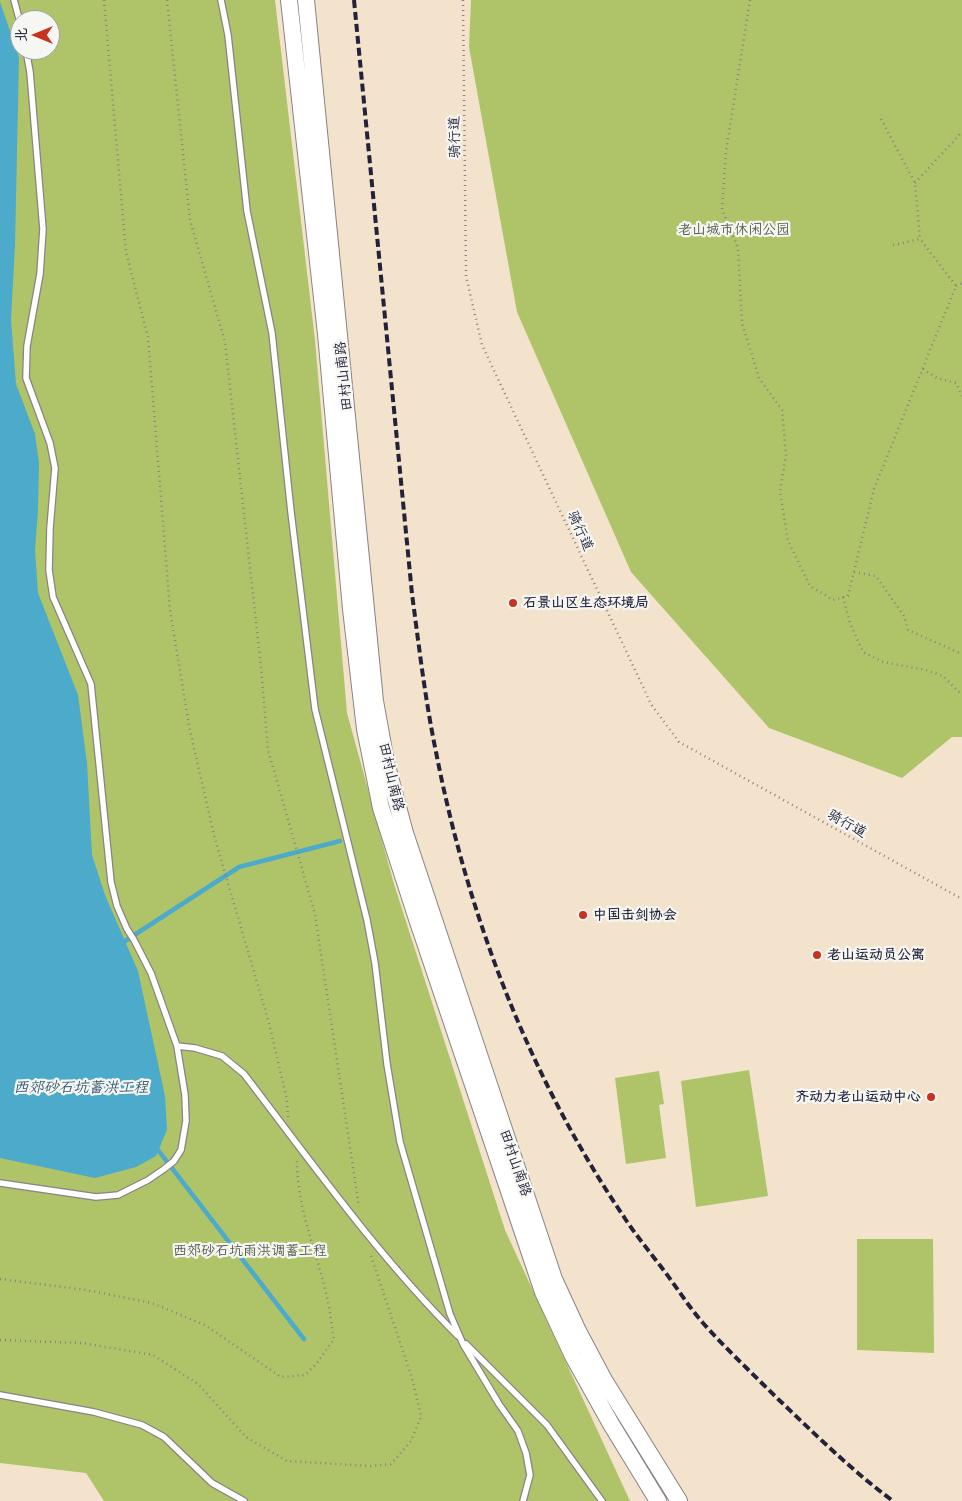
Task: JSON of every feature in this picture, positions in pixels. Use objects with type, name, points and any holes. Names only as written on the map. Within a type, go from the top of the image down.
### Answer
[{"type":"main road","name":"田村山南路","points":[[289,0],[326,334],[359,683],[365,729],[381,808],[543,1292],[573,1356],[611,1424],[658,1501]]},
{"type":"main road","name":"田村山南路","points":[[306,0],[374,692],[386,762],[405,833],[554,1279],[578,1331],[604,1380],[678,1501]]},
{"type":"lane","points":[[221,0],[228,35],[247,211],[272,333],[315,709],[370,937],[375,963],[387,1064],[400,1142],[450,1314],[462,1340],[499,1404],[518,1431],[526,1453],[530,1476],[523,1501]]},
{"type":"lane","points":[[0,1183],[96,1198],[118,1195],[148,1180],[174,1161],[181,1150],[186,1121],[185,1095],[176,1046],[151,973],[128,931],[117,906],[111,882],[92,684],[53,597],[49,570],[55,468],[50,444],[26,378],[27,346],[40,274],[43,229],[28,60]]},
{"type":"lane","points":[[176,1046],[195,1048],[222,1056],[244,1074],[362,1226],[428,1306],[547,1425],[602,1501]]},
{"type":"lane","points":[[0,1395],[94,1412],[142,1425],[164,1437],[212,1483],[244,1501]]},
{"type":"path","points":[[104,0],[126,252],[148,337],[170,610],[190,731],[215,839],[269,1023],[287,1100],[289,1133]]},
{"type":"path","points":[[167,0],[190,220],[225,342],[261,667],[268,750],[315,914],[362,1226]]},
{"type":"path","name":"骑行道","points":[[463,0],[466,276],[482,345],[651,704],[679,742],[962,899]]},
{"type":"path","points":[[750,0],[726,151],[722,209],[738,248],[742,323],[759,378],[782,410],[786,455],[780,491],[788,541],[810,586],[833,600],[848,596],[874,489],[956,286],[962,284]]},
{"type":"path","points":[[881,119],[915,184],[920,240],[956,286]]},
{"type":"path","points":[[915,184],[962,132]]},
{"type":"path","points":[[893,245],[920,240]]},
{"type":"path","points":[[922,369],[937,378],[956,383],[962,396]]},
{"type":"path","points":[[854,572],[876,576],[904,616],[908,630],[962,654]]},
{"type":"path","points":[[843,597],[850,623],[863,652],[883,662],[926,670],[943,676],[962,695]]},
{"type":"path","points":[[0,1279],[86,1290],[152,1303],[205,1325],[281,1377],[305,1375],[317,1363],[334,1339],[326,1294],[303,1216],[297,1177],[297,1143]]},
{"type":"path","points":[[0,1340],[82,1343],[153,1354],[198,1384],[246,1437],[287,1461],[371,1466],[391,1464],[411,1442],[421,1416],[412,1378],[371,1255]]},
{"type":"green space","name":"西郊砂石坑雨洪调蓄工程","points":[[0,0],[275,0],[315,340],[347,713],[394,884],[505,1230],[630,1501],[104,1501],[86,1473],[0,1463]]},
{"type":"green space","name":"老山城市休闲公园","points":[[471,0],[962,0],[962,737],[952,737],[902,778],[769,728],[631,572],[517,312],[469,47]]},
{"type":"green space","points":[[749,1070],[768,1196],[696,1207],[681,1081]]},
{"type":"green space","points":[[659,1071],[664,1104],[659,1105],[666,1158],[626,1164],[615,1078]]},
{"type":"green space","points":[[857,1239],[933,1239],[934,1353],[857,1350]]},
{"type":"water","name":"西郊砂石坑蓄洪工程","points":[[0,2],[10,31],[10,60],[19,60],[15,245],[11,320],[16,384],[35,434],[39,463],[35,550],[38,593],[78,695],[87,763],[92,855],[105,895],[138,971],[165,1096],[167,1130],[156,1156],[136,1167],[95,1178],[0,1158]]},
{"type":"waterway","points":[[122,943],[239,867],[340,841]]},
{"type":"waterway","points":[[155,1146],[304,1339]]},
{"type":"railway","points":[[354,0],[412,594],[422,673],[449,813],[484,934],[506,994],[531,1052],[559,1108],[590,1164],[633,1230],[698,1316],[721,1343],[834,1452],[893,1501]]},
{"type":"place","name":"石景山区生态环境局","points":[[513,603]]},
{"type":"place","name":"中国击剑协会","points":[[583,915]]},
{"type":"place","name":"老山运动员公寓","points":[[817,955]]},
{"type":"place","name":"齐动力老山运动中心","points":[[931,1097]]}]
